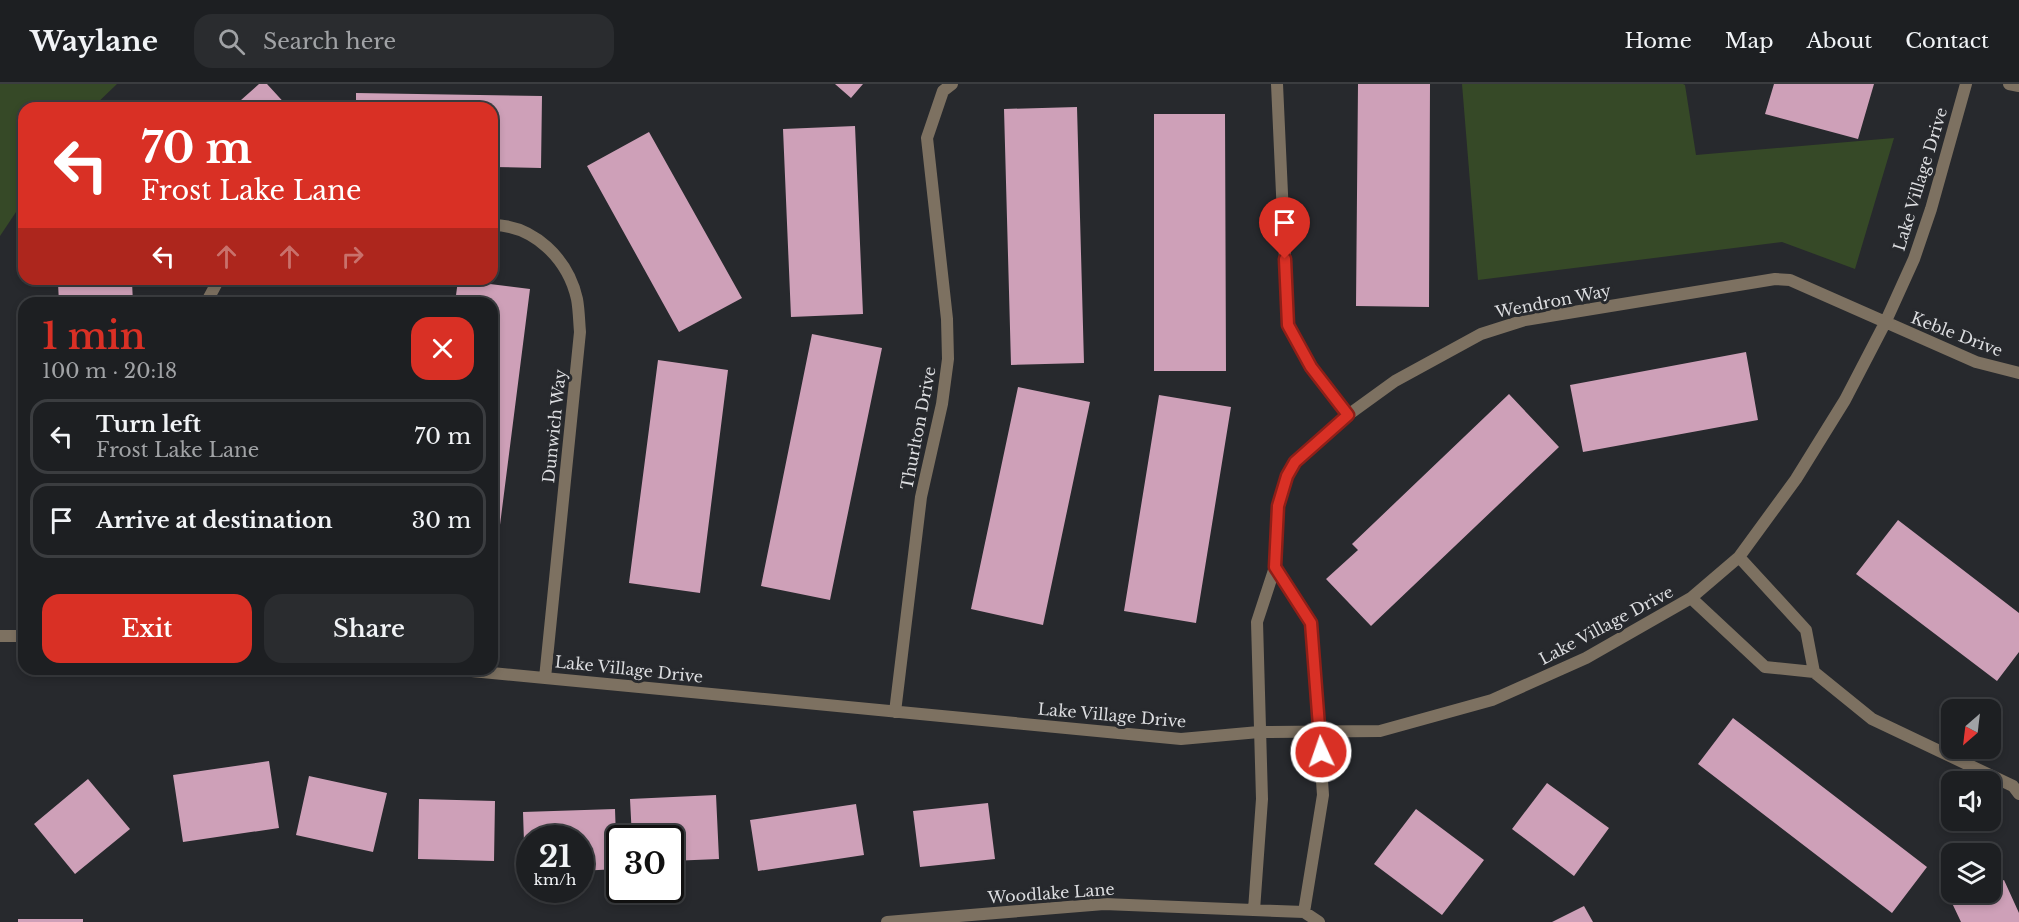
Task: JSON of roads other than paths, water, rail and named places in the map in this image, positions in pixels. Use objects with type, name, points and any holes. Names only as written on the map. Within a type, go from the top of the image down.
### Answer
[{"type":"street","name":"Thurlton Drive","points":[[895,712],[921,497],[942,404],[948,359],[947,319],[927,138],[943,91],[952,84]]},
{"type":"street","points":[[1277,84],[1288,325],[1311,367],[1348,415]]},
{"type":"street","name":"Lake Village Drive","points":[[498,674],[1181,739],[1259,732],[1380,731],[1492,700],[1586,658],[1690,598],[1739,557],[1796,479],[1845,400],[1885,323],[1914,259],[1966,84]]},
{"type":"street","points":[[2009,84],[2019,86]]},
{"type":"street","name":"Dunwich Way","points":[[498,226],[521,230],[542,241],[555,255],[570,280],[577,300],[580,332],[545,678]]},
{"type":"street","name":"Wendron Way","points":[[1259,732],[1257,621],[1275,567],[1278,506],[1287,476],[1295,462],[1348,415],[1395,381],[1481,334],[1525,320],[1775,279],[1790,280],[1885,323]]},
{"type":"street","name":"Keble Drive","points":[[1885,323],[1976,362],[2019,373]]},
{"type":"street","points":[[1739,557],[1806,630],[1814,672]]},
{"type":"street","points":[[1275,567],[1311,623],[1323,795],[1304,912],[1319,922]]},
{"type":"street","points":[[1690,598],[1766,667],[1814,672],[1872,719],[2017,786]]},
{"type":"street","points":[[0,636],[18,636]]},
{"type":"street","points":[[1254,910],[1262,799],[1259,732]]},
{"type":"street","name":"Woodlake Lane","points":[[887,922],[1104,904],[1304,912]]}]
